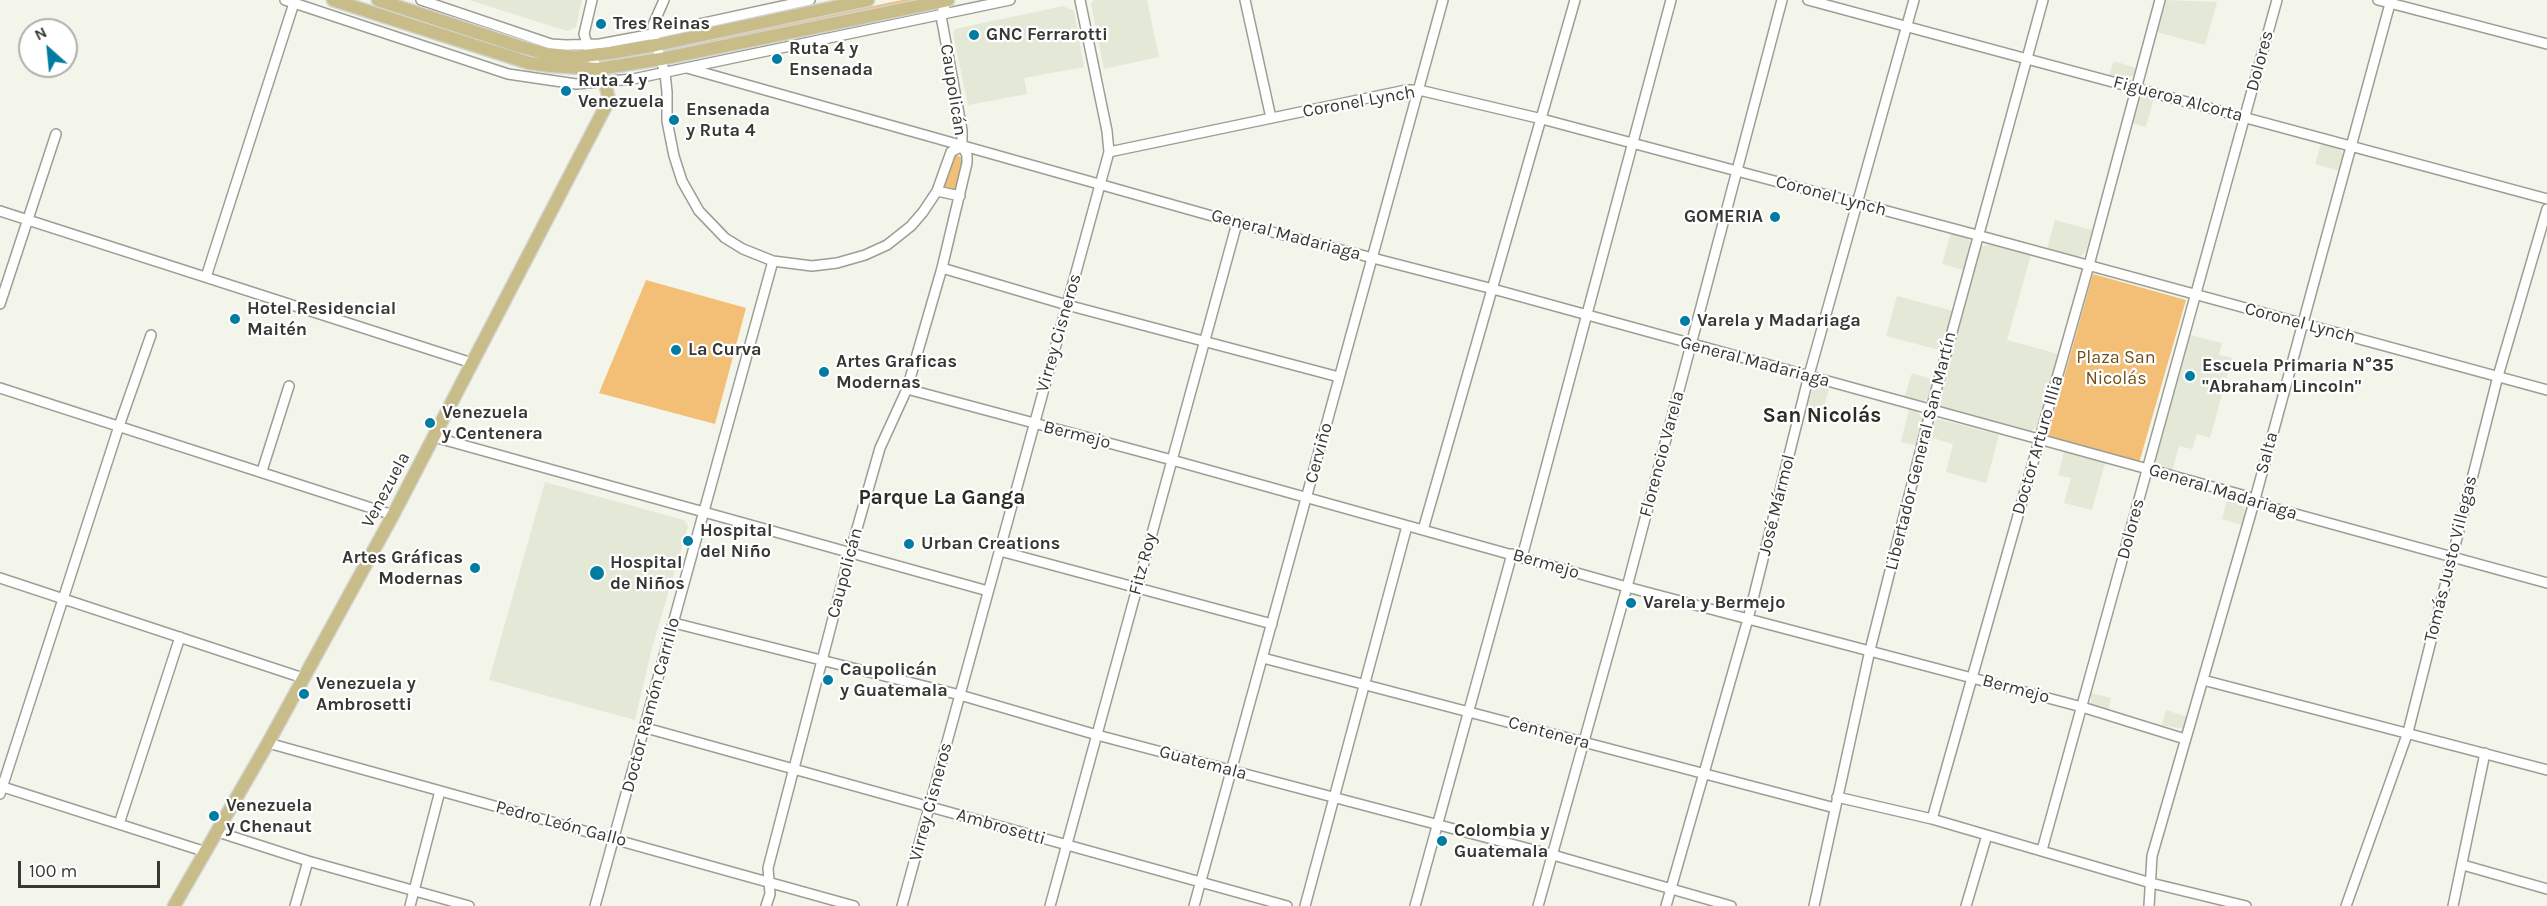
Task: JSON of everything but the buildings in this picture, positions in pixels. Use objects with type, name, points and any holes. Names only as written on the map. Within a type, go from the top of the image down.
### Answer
[{"type":"main road","points":[[333,0],[529,63],[598,69],[661,59],[947,0]]},
{"type":"main road","points":[[378,0],[547,54],[589,51],[655,40],[868,0]]},
{"type":"main road","name":"Venezuela","points":[[174,906],[268,743],[434,437],[609,100],[605,83]]},
{"type":"street","points":[[421,0],[551,44],[589,51]]},
{"type":"street","points":[[592,0],[584,34],[589,51],[605,83]]},
{"type":"street","points":[[664,0],[653,26],[665,73],[669,136],[682,180],[707,222],[743,249],[773,261],[812,266],[837,263],[865,255],[887,245],[911,226],[923,212],[937,190],[951,152],[962,146]]},
{"type":"street","points":[[655,40],[810,0]]},
{"type":"street","points":[[940,16],[947,0]]},
{"type":"street","points":[[206,277],[290,2],[508,74],[567,84],[605,83],[665,73],[1010,0]]},
{"type":"street","name":"Virrey Cisneros","points":[[902,906],[1108,152],[1107,131],[1080,0]]},
{"type":"street","points":[[1245,0],[1271,118]]},
{"type":"street","name":"Cerviño","points":[[1194,906],[1443,0]]},
{"type":"street","points":[[1424,530],[1575,0]]},
{"type":"street","points":[[1522,557],[1671,0]]},
{"type":"street","name":"Florencio Varela","points":[[1538,906],[1627,586],[1782,0]]},
{"type":"street","name":"Figueroa Alcorta","points":[[1808,0],[2547,200]]},
{"type":"street","name":"José Mármol","points":[[1666,906],[1706,773],[1748,619],[1809,375],[1914,0]]},
{"type":"street","name":"Libertador General San Martín","points":[[1814,906],[1870,650],[1930,410],[2043,0]]},
{"type":"street","name":"Doctor Arturo Illia","points":[[1932,819],[2089,265],[2160,0]]},
{"type":"street","name":"Dolores","points":[[2042,850],[2277,0]]},
{"type":"street","points":[[2378,0],[2547,44]]},
{"type":"street","name":"Salta","points":[[2149,906],[2152,856],[2255,499],[2391,2]]},
{"type":"street","name":"Caupolicán","points":[[766,906],[770,894],[768,868],[850,554],[880,448],[908,389],[942,268],[967,163],[967,155],[962,146],[962,130],[940,16]]},
{"type":"street","name":"General Madariaga","points":[[687,68],[1237,223],[1493,289],[1691,345],[1809,375],[2255,499],[2270,507],[2547,583]]},
{"type":"street","name":"Coronel Lynch","points":[[1108,152],[1419,90],[1542,119],[2547,390]]},
{"type":"street","points":[[0,304],[56,134]]},
{"type":"street","points":[[937,190],[960,196]]},
{"type":"street","name":"Tomás Justo Villegas","points":[[2346,906],[2408,732],[2498,376],[2547,209]]},
{"type":"street","points":[[0,211],[472,363]]},
{"type":"street","name":"Fitz Roy","points":[[1050,906],[1237,223]]},
{"type":"street","name":"Doctor Ramón Carrillo","points":[[595,906],[646,728],[773,261]]},
{"type":"street","points":[[942,268],[1067,305],[1339,377]]},
{"type":"street","points":[[150,335],[118,426],[1,789],[206,852]]},
{"type":"street","points":[[262,471],[289,386]]},
{"type":"street","points":[[0,388],[393,515]]},
{"type":"street","name":"Bermejo","points":[[908,389],[1748,619],[2082,707],[2185,739]]},
{"type":"street","points":[[434,437],[988,591]]},
{"type":"street","points":[[1305,906],[1407,526]]},
{"type":"street","points":[[1000,551],[1272,624]]},
{"type":"street","points":[[1415,906],[1512,554]]},
{"type":"street","points":[[0,578],[303,678]]},
{"type":"street","name":"Guatemala","points":[[674,622],[960,694],[1097,735],[1552,855],[1731,906]]},
{"type":"street","points":[[119,824],[180,637]]},
{"type":"street","name":"Centenera","points":[[1263,658],[1834,808]]},
{"type":"street","points":[[2203,680],[2547,770]]},
{"type":"street","name":"Ambrosetti","points":[[646,728],[1287,906]]},
{"type":"street","name":"Pedro León Gallo","points":[[268,743],[854,906]]},
{"type":"street","points":[[2453,906],[2485,753]]},
{"type":"street","points":[[410,906],[440,791]]},
{"type":"street","points":[[1837,797],[1932,819],[2151,883],[2246,906]]},
{"type":"street","points":[[218,832],[308,861],[468,906]]},
{"type":"street","points":[[1966,906],[1987,835]]},
{"type":"street","points":[[295,906],[308,861]]},
{"type":"street","points":[[2463,865],[2547,889]]},
{"type":"shaded area","points":[[469,0],[582,0],[576,27],[567,31]]},
{"type":"shaded area","points":[[1093,0],[1147,0],[1159,57],[1104,69],[1091,4]]},
{"type":"shaded area","points":[[2166,0],[2217,2],[2205,45],[2157,32]]},
{"type":"shaded area","points":[[1063,6],[1074,11],[1084,67],[1024,78],[1027,94],[968,105],[953,34],[955,29]]},
{"type":"shaded area","points":[[2114,61],[2136,68],[2134,75],[2125,80],[2109,75]]},
{"type":"shaded area","points":[[2142,96],[2154,98],[2146,127],[2131,123],[2137,99]]},
{"type":"shaded area","points":[[2321,144],[2341,150],[2344,158],[2340,171],[2315,164]]},
{"type":"shaded area","points":[[2055,220],[2092,230],[2086,250],[2081,256],[2047,249]]},
{"type":"shaded area","points":[[1951,233],[1967,237],[1970,242],[1964,270],[1942,264]]},
{"type":"shaded area","points":[[1991,244],[2031,255],[2007,340],[2058,354],[2038,426],[2028,433],[1943,410],[1939,402],[1980,249],[1982,246]]},
{"type":"shaded area","points":[[1897,296],[1954,311],[1943,351],[1886,336]]},
{"type":"shaded area","points":[[2190,335],[2222,343],[2219,355],[2232,358],[2210,438],[2197,434],[2192,449],[2179,446],[2172,472],[2159,469],[2155,463]]},
{"type":"shaded area","points":[[1912,373],[1934,380],[1929,396],[1923,402],[1904,398]]},
{"type":"shaded area","points":[[1820,386],[1829,388],[1823,411],[1808,407],[1812,390]]},
{"type":"shaded area","points":[[1909,409],[1918,412],[1923,421],[1918,446],[1901,442]]},
{"type":"shaded area","points":[[1938,419],[1999,435],[1986,483],[1946,472],[1953,444],[1929,437],[1932,424]]},
{"type":"shaded area","points":[[2064,452],[2105,463],[2092,510],[2064,503],[2071,478],[2058,475]]},
{"type":"shaded area","name":"Hospital de Niños","points":[[545,482],[684,520],[688,526],[652,648],[635,720],[489,680]]},
{"type":"shaded area","points":[[2228,497],[2243,503],[2245,511],[2242,525],[2222,519]]},
{"type":"shaded area","points":[[2091,693],[2111,698],[2108,710],[2091,704]]},
{"type":"shaded area","points":[[2166,710],[2188,717],[2184,729],[2162,725]]},
{"type":"green space","points":[[902,0],[926,0],[668,52],[672,48]]},
{"type":"green space","points":[[953,156],[963,158],[964,162],[956,187],[954,190],[944,189],[942,187]]},
{"type":"green space","name":"Plaza San Nicolás","points":[[2093,274],[2186,300],[2139,463],[2047,438]]},
{"type":"green space","name":"La Curva","points":[[646,280],[746,308],[715,424],[599,393]]},
{"type":"place","name":"Tres Reinas","points":[[601,24]]},
{"type":"place","name":"GNC Ferrarotti","points":[[974,35]]},
{"type":"place","name":"Ruta 4 y Ensenada","points":[[777,59]]},
{"type":"place","name":"Ruta 4 y Venezuela","points":[[566,91]]},
{"type":"place","name":"Ensenada y Ruta 4","points":[[674,120]]},
{"type":"place","name":"GOMERIA","points":[[1775,217]]},
{"type":"place","name":"Hotel Residencial Maitén","points":[[235,319]]},
{"type":"place","name":"Varela y Madariaga","points":[[1685,321]]},
{"type":"place","name":"La Curva","points":[[676,350]]},
{"type":"place","name":"Artes Graficas Modernas","points":[[824,372]]},
{"type":"place","name":"Escuela Primaria N°35 \"Abraham Lincoln\"","points":[[2190,376]]},
{"type":"place","name":"Venezuela y Centenera","points":[[430,423]]},
{"type":"place","name":"Hospital del Niño","points":[[688,541]]},
{"type":"place","name":"Urban Creations","points":[[909,544]]},
{"type":"place","name":"Artes Gráficas Modernas","points":[[475,568]]},
{"type":"place","name":"Hospital de Niños","points":[[597,573]]},
{"type":"place","name":"Varela y Bermejo","points":[[1631,603]]},
{"type":"place","name":"Caupolicán y Guatemala","points":[[828,680]]},
{"type":"place","name":"Venezuela y Ambrosetti","points":[[304,694]]},
{"type":"place","name":"Venezuela y Chenaut","points":[[214,816]]},
{"type":"place","name":"Colombia y Guatemala","points":[[1442,841]]},
{"type":"district","name":"San Nicolás","points":[[1822,416]]},
{"type":"district","name":"Parque La Ganga","points":[[942,498]]}]
